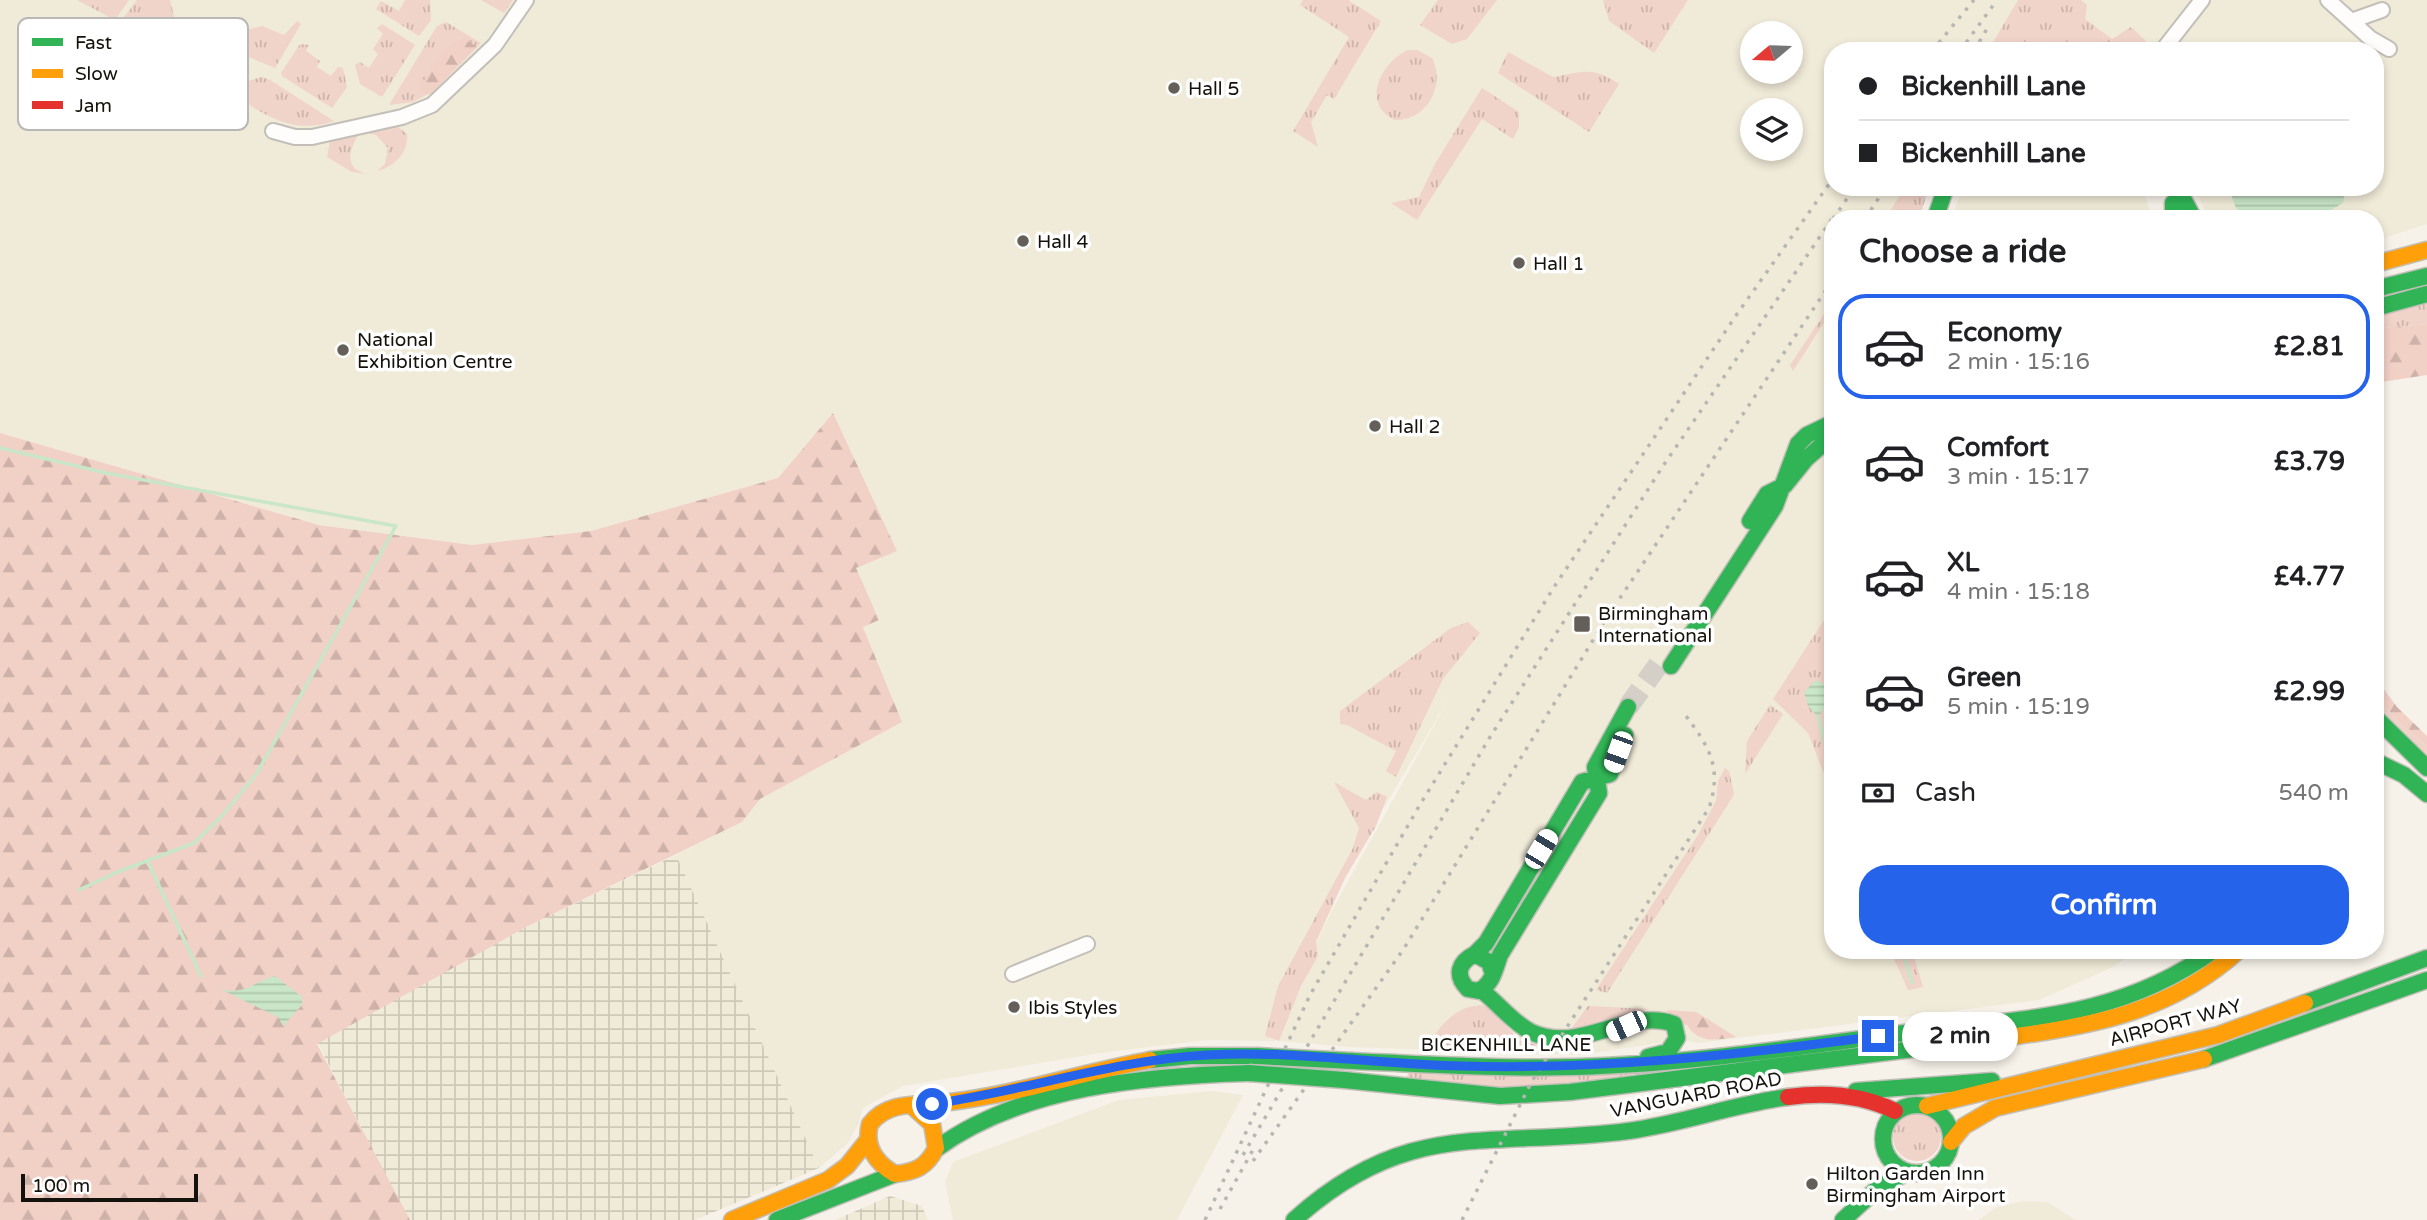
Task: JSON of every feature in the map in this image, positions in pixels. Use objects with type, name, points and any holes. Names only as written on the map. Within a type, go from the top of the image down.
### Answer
[{"type":"main road","points":[[2384,262],[2427,250]]},
{"type":"main road","points":[[2384,287],[2427,276]]},
{"type":"main road","points":[[2384,306],[2427,294]]},
{"type":"main road","points":[[1666,664],[1766,516],[1778,505],[1785,485],[1787,464],[1801,442],[1824,428]]},
{"type":"main road","points":[[1785,485],[1806,459],[1824,443]]},
{"type":"main road","points":[[1481,990],[1489,983],[1500,954],[1599,793],[1595,767],[1633,709]]},
{"type":"main road","points":[[2384,725],[2427,768]]},
{"type":"main road","points":[[2384,765],[2404,775],[2427,794]]},
{"type":"main road","points":[[1598,778],[1582,782],[1486,943],[1475,954],[1462,960],[1458,974],[1462,985],[1469,990],[1481,990],[1532,1032],[1558,1040],[1585,1039],[1651,1017],[1664,1018],[1674,1024],[1677,1038],[1668,1052],[1619,1065]]},
{"type":"main road","points":[[1475,954],[1489,962],[1493,974]]},
{"type":"main road","name":"AIRPORT WAY","points":[[1927,1105],[2218,1035],[2427,958]]},
{"type":"main road","name":"BICKENHILL LANE","points":[[911,1105],[995,1095],[1148,1060],[1210,1054],[1515,1067],[1619,1065],[1725,1056],[2083,1010],[2160,987],[2201,959]]},
{"type":"main road","points":[[777,1220],[873,1185],[895,1174],[919,1170],[958,1130],[1005,1111],[1143,1080],[1209,1073],[1249,1073],[1500,1096],[1570,1092],[2095,1025],[2165,1002],[2194,988],[2228,959]]},
{"type":"main road","name":"AIRPORT WAY","points":[[1951,1142],[1964,1126],[1995,1108],[2218,1056],[2427,980]]},
{"type":"main road","points":[[1826,1094],[1975,1081],[2033,1081]]},
{"type":"main road","name":"VANGUARD ROAD","points":[[1294,1220],[1326,1189],[1379,1161],[1436,1144],[1629,1131],[1775,1098],[1826,1094],[1876,1102],[1895,1111]]},
{"type":"main road","points":[[732,1220],[828,1180],[847,1166],[867,1141],[872,1122],[881,1112],[911,1105],[930,1119],[937,1134],[934,1153]]},
{"type":"main road","points":[[1906,1105],[1927,1105],[1940,1113],[1948,1125],[1951,1142],[1949,1153],[1939,1166],[1927,1172],[1908,1172],[1896,1167],[1887,1157],[1882,1142],[1884,1126],[1895,1111],[1906,1105]]},
{"type":"main road","points":[[867,1141],[875,1162],[895,1174]]},
{"type":"main road","points":[[1843,1220],[1879,1187],[1908,1172]]},
{"type":"street","points":[[273,131],[295,137],[312,137],[402,117],[432,105],[495,45],[526,0]]},
{"type":"street","points":[[2174,42],[2202,0]]},
{"type":"street","points":[[2328,0],[2380,42]]},
{"type":"street","points":[[2351,21],[2382,10]]},
{"type":"street","points":[[2171,42],[2178,35]]},
{"type":"street","points":[[2384,45],[2389,49]]},
{"type":"street","points":[[1013,974],[1087,944]]},
{"type":"shaded area","points":[[0,0],[2025,0],[1998,42],[1824,42],[1824,196],[1899,196],[1891,210],[1824,210],[1824,959],[2124,959],[2113,967],[2039,1000],[1698,1043],[1680,1040],[1579,1055],[1349,1047],[1279,1041],[1301,976],[1331,912],[1451,695],[1281,980],[1275,1041],[1207,1040],[1100,1053],[903,1086],[863,1108],[859,1123],[847,1144],[819,1168],[676,855],[742,822],[760,799],[902,722],[863,626],[878,620],[855,567],[897,551],[832,414],[778,478],[591,531],[472,545],[320,525],[0,433]]},
{"type":"shaded area","points":[[2033,0],[2427,0],[2427,224],[2384,238],[2384,210],[2205,210],[2198,196],[2384,196],[2384,42],[2042,42]]},
{"type":"shaded area","points":[[1960,196],[2145,196],[2150,210],[1954,210]]},
{"type":"shaded area","points":[[2231,196],[2344,196],[2343,203],[2331,210],[2236,208]]},
{"type":"shaded area","points":[[1816,680],[1824,684],[1824,708],[1818,717],[1808,706],[1804,692]]},
{"type":"shaded area","points":[[676,855],[819,1168],[695,1220],[409,1220],[317,1042],[526,927]]},
{"type":"shaded area","points":[[275,976],[302,997],[302,1005],[283,1026],[278,1017],[220,989],[243,989]]},
{"type":"shaded area","points":[[1211,1091],[1243,1095],[1177,1220],[953,1220],[945,1182],[953,1162],[1119,1100]]},
{"type":"shaded area","points":[[890,1196],[922,1206],[928,1220],[835,1220]]},
{"type":"shaded area","points":[[2023,1201],[2047,1202],[2076,1220],[1978,1220],[1997,1207]]},
{"type":"green space","points":[[77,0],[129,0],[116,18],[111,18]]},
{"type":"green space","points":[[137,0],[170,0],[174,18],[123,18]]},
{"type":"green space","points":[[405,0],[430,0],[431,20],[419,36],[376,9],[381,1],[399,11]]},
{"type":"green space","points":[[481,0],[513,0],[504,13]]},
{"type":"green space","points":[[1303,0],[1348,0],[1381,21],[1334,99],[1327,95],[1311,122],[1318,147],[1293,131],[1349,37],[1300,5]]},
{"type":"green space","points":[[1438,0],[1497,0],[1467,39],[1452,44],[1420,25]]},
{"type":"green space","points":[[1603,0],[1688,0],[1654,53],[1609,21]]},
{"type":"green space","points":[[2018,0],[2081,0],[2087,5],[2085,19],[2112,39],[2131,27],[2147,42],[1993,42]]},
{"type":"green space","points":[[297,21],[301,24],[275,68],[248,57],[248,30],[262,26],[284,35]]},
{"type":"green space","points":[[446,22],[481,43],[477,47],[464,39],[418,90],[426,95],[413,102],[389,105],[437,26]]},
{"type":"green space","points":[[382,24],[415,45],[382,97],[360,84],[355,65],[360,62],[369,68],[378,54],[373,49],[383,34],[377,28]]},
{"type":"green space","points":[[464,38],[477,47],[432,93],[426,95],[417,90],[446,49]]},
{"type":"green space","points":[[300,44],[309,45],[306,51],[320,61],[317,67],[331,76],[338,67],[343,68],[347,87],[332,108],[282,76],[281,73]]},
{"type":"green space","points":[[1408,50],[1417,50],[1432,58],[1436,68],[1435,90],[1431,100],[1416,115],[1395,120],[1384,113],[1378,104],[1378,83],[1390,64]]},
{"type":"green space","points":[[1508,52],[1553,77],[1587,72],[1609,78],[1619,84],[1589,132],[1498,73]]},
{"type":"green space","points":[[262,77],[270,80],[334,121],[305,126],[268,116],[248,104],[248,81]]},
{"type":"green space","points":[[1482,88],[1519,112],[1519,127],[1513,139],[1482,119],[1417,220],[1391,203],[1419,197],[1436,162]]},
{"type":"green space","points":[[397,126],[407,134],[406,147],[399,158],[377,171],[385,164],[388,148],[376,135],[368,133]]},
{"type":"green space","points":[[359,134],[350,158],[355,168],[368,174],[352,172],[327,157],[330,141]]},
{"type":"green space","points":[[1899,196],[1926,196],[1922,210],[1891,210]]},
{"type":"green space","points":[[2427,299],[2427,324],[2384,328],[2384,311]]},
{"type":"green space","points":[[1824,314],[1824,323],[1793,371],[1790,365]]},
{"type":"green space","points":[[2427,324],[2427,375],[2384,382],[2384,328]]},
{"type":"green space","points":[[833,413],[897,551],[856,568],[879,620],[863,627],[902,722],[760,799],[742,822],[526,927],[317,1044],[410,1220],[0,1220],[0,433],[319,525],[472,545],[591,531],[778,478]]},
{"type":"green space","points":[[1824,620],[1824,774],[1808,733],[1773,699]]},
{"type":"green space","points":[[1468,622],[1480,633],[1443,679],[1396,777],[1386,771],[1396,751],[1347,725],[1340,724],[1340,711],[1451,628]]},
{"type":"green space","points":[[2384,689],[2397,707],[2427,736],[2427,746],[2399,723],[2384,705]]},
{"type":"green space","points":[[1770,705],[1783,714],[1745,774],[1747,741]]},
{"type":"green space","points":[[2384,705],[2399,723],[2427,746],[2427,755],[2405,735],[2384,712]]},
{"type":"green space","points":[[1725,768],[1729,771],[1734,794],[1732,798],[1607,993],[1596,990],[1698,835],[1716,801],[1718,781]]},
{"type":"green space","points":[[1334,782],[1366,800],[1377,792],[1387,797],[1376,826],[1345,878],[1316,942],[1318,956],[1301,986],[1279,1041],[1265,1036],[1278,986],[1353,848],[1359,828]]},
{"type":"green space","points":[[1894,959],[1915,959],[1923,987],[1908,990]]},
{"type":"green space","points":[[2157,997],[1547,1087],[1480,1088],[1405,1080],[1409,1072],[1506,1072]]},
{"type":"green space","points":[[1483,1005],[1491,1009],[1519,1040],[1432,1038],[1460,1011]]},
{"type":"green space","points":[[1588,1006],[1649,1009],[1569,1032]]},
{"type":"green space","points":[[1666,1010],[1696,1012],[1736,1037],[1715,1040],[1703,1038],[1687,1025],[1679,1024]]},
{"type":"green space","points":[[1432,1038],[1519,1040],[1536,1045],[1534,1052],[1425,1052],[1420,1048]]},
{"type":"green space","points":[[1917,1113],[1934,1120],[1941,1137],[1934,1154],[1917,1161],[1900,1154],[1893,1137],[1900,1120]]},
{"type":"waterway","points":[[0,448],[106,473],[396,526],[257,773],[222,816],[194,843],[115,873],[79,890]]},
{"type":"waterway","points":[[1818,717],[1824,739]]},
{"type":"waterway","points":[[148,862],[201,976]]},
{"type":"waterway","points":[[1905,959],[1912,983]]},
{"type":"tunnel","points":[[1628,707],[1661,661]]},
{"type":"railway","points":[[1939,42],[1974,0]]},
{"type":"railway","points":[[1967,42],[1997,0]]},
{"type":"railway","points":[[1979,42],[1988,27]]},
{"type":"railway","points":[[1205,1220],[1310,995],[1421,803],[1554,587],[1737,314],[1824,191]]},
{"type":"railway","points":[[1839,210],[1849,196]]},
{"type":"railway","points":[[1871,210],[1880,196]]},
{"type":"railway","points":[[1243,1155],[1490,737],[1663,466],[1824,231]]},
{"type":"railway","points":[[1253,1161],[1403,950],[1606,619],[1824,293]]},
{"type":"railway","points":[[1462,1220],[1532,1081],[1709,808],[1713,793],[1714,768],[1700,735],[1683,712]]},
{"type":"railway","points":[[1220,1209],[1254,1148]]},
{"type":"traffic: fast","points":[[1938,210],[1943,196]]},
{"type":"traffic: fast","points":[[2182,196],[2189,210]]},
{"type":"traffic: fast","points":[[2173,203],[2173,210]]},
{"type":"traffic: fast","points":[[2384,287],[2427,276]]},
{"type":"traffic: fast","points":[[2384,306],[2427,294]]},
{"type":"traffic: fast","points":[[1671,666],[1775,506],[1798,444],[1807,435],[1824,427]]},
{"type":"traffic: fast","points":[[1750,521],[1767,494],[1785,485],[1806,459],[1824,443]]},
{"type":"traffic: fast","points":[[1493,974],[1489,962],[1475,954],[1465,961],[1460,969],[1461,979],[1468,989],[1479,991],[1490,980],[1495,970],[1500,955],[1599,793],[1595,767],[1628,707]]},
{"type":"traffic: fast","points":[[2384,726],[2427,768]]},
{"type":"traffic: fast","points":[[1475,954],[1486,943],[1582,782],[1610,774],[1625,735]]},
{"type":"traffic: fast","points":[[2384,765],[2404,775],[2427,794]]},
{"type":"traffic: fast","points":[[2305,1003],[2427,958]]},
{"type":"traffic: fast","points":[[1352,1061],[1575,1067],[1744,1054],[2069,1012],[2142,990],[2200,959]]},
{"type":"traffic: fast","points":[[2204,1059],[2427,980]]},
{"type":"traffic: fast","points":[[1481,990],[1524,1028],[1550,1038],[1586,1035],[1638,1021],[1656,1020],[1674,1024],[1677,1038],[1668,1052],[1648,1057]]},
{"type":"traffic: fast","points":[[1344,1080],[1500,1096],[1570,1092],[2009,1037]]},
{"type":"traffic: fast","points":[[1150,1060],[1190,1056],[1257,1056]]},
{"type":"traffic: fast","points":[[1257,1056],[1352,1061]]},
{"type":"traffic: fast","points":[[936,1149],[970,1128],[1007,1111],[1086,1088],[1169,1077],[1249,1073]]},
{"type":"traffic: fast","points":[[1249,1073],[1344,1080]]},
{"type":"traffic: fast","points":[[1856,1091],[1992,1081]]},
{"type":"traffic: fast","points":[[1294,1220],[1336,1187],[1375,1165],[1414,1151],[1452,1143],[1628,1131],[1788,1097]]},
{"type":"traffic: fast","points":[[1910,1105],[1924,1105],[1936,1110],[1946,1120],[1951,1139],[1946,1158],[1936,1168],[1924,1173],[1910,1173],[1898,1168],[1888,1158],[1883,1146],[1883,1132],[1888,1120],[1898,1110],[1910,1105]]},
{"type":"traffic: fast","points":[[1843,1220],[1879,1187],[1908,1172]]},
{"type":"traffic: fast","points":[[777,1220],[895,1174]]},
{"type":"traffic: slow","points":[[2384,262],[2427,250]]},
{"type":"traffic: slow","points":[[2009,1037],[2072,1027],[2132,1012],[2188,987],[2228,959]]},
{"type":"traffic: slow","points":[[1927,1106],[2218,1035],[2305,1003]]},
{"type":"traffic: slow","points":[[1951,1142],[1964,1126],[1995,1108],[2204,1059]]},
{"type":"traffic: slow","points":[[911,1105],[932,1124],[936,1148],[929,1160],[920,1167],[895,1174],[877,1159],[869,1140],[870,1124],[887,1111],[907,1105],[1001,1094],[1150,1060]]},
{"type":"traffic: slow","points":[[732,1220],[828,1180],[847,1166],[867,1141]]},
{"type":"traffic: jam","points":[[1788,1097],[1843,1096],[1869,1101],[1895,1111]]},
{"type":"place","name":"Hall 5","points":[[1174,88]]},
{"type":"place","name":"Hall 4","points":[[1023,241]]},
{"type":"place","name":"Hall 1","points":[[1519,263]]},
{"type":"place","name":"National Exhibition Centre","points":[[343,350]]},
{"type":"place","name":"Hall 2","points":[[1375,426]]},
{"type":"place","name":"Birmingham International","points":[[1582,624]]},
{"type":"place","name":"Ibis Styles","points":[[1014,1007]]},
{"type":"place","name":"Hilton Garden Inn Birmingham Airport","points":[[1812,1184]]},
{"type":"route","points":[[932,1104],[995,1095],[1148,1060],[1210,1054],[1460,1066],[1573,1067],[1725,1056],[1878,1036]]}]
